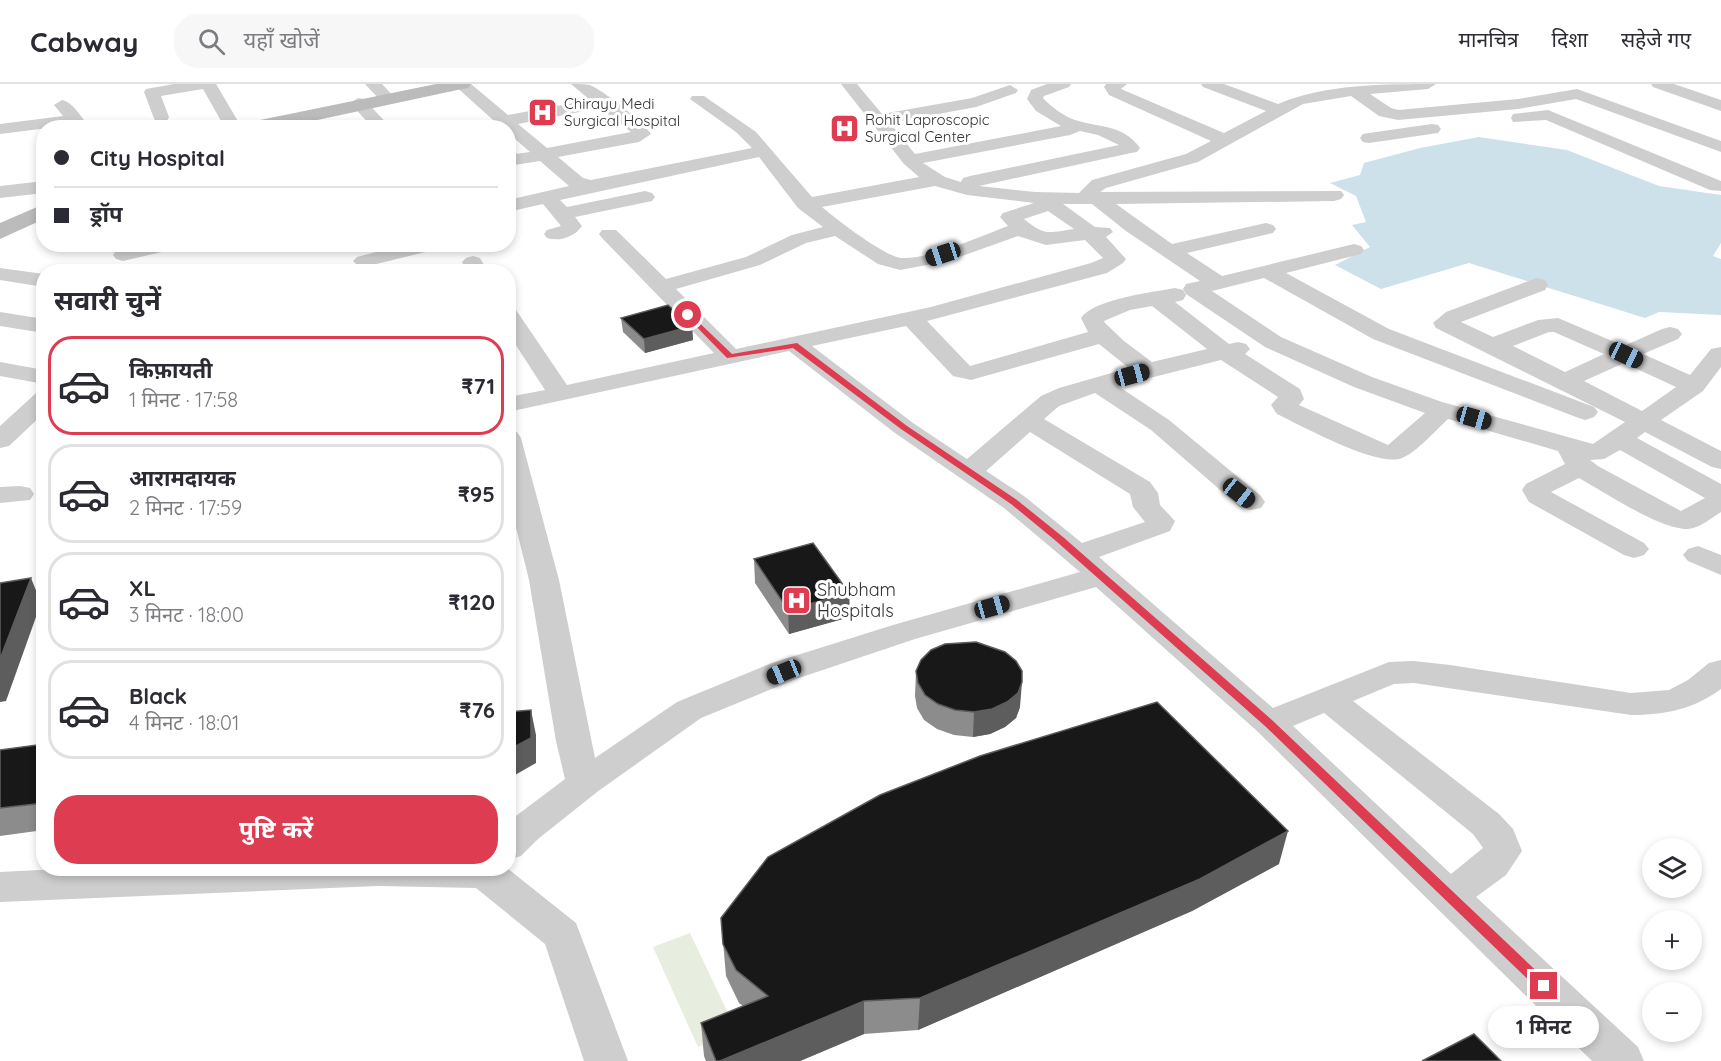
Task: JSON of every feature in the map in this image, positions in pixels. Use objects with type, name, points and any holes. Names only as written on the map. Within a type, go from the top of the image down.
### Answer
[{"type":"street","points":[[161,117],[150,88],[208,84],[229,120]]},
{"type":"street","points":[[374,84],[387,98]]},
{"type":"street","points":[[284,120],[462,84],[504,120]]},
{"type":"street","points":[[516,159],[633,138],[642,134],[579,84]]},
{"type":"street","points":[[849,84],[910,160],[927,176],[943,183],[989,193],[1046,200],[1090,197],[1334,195]]},
{"type":"street","points":[[985,84],[1015,87]]},
{"type":"street","points":[[805,204],[943,183],[1131,148],[1127,143],[1099,129],[1071,125],[1035,99],[1037,93],[1063,84]]},
{"type":"street","points":[[1116,84],[1112,89],[1121,95],[1224,140]]},
{"type":"street","points":[[1209,84],[1279,110]]},
{"type":"street","points":[[1090,197],[1091,189],[1099,184],[1177,163],[1206,151],[1298,100],[1314,96],[1428,84],[1474,109]]},
{"type":"street","points":[[1659,84],[1721,106]]},
{"type":"street","points":[[878,120],[976,102],[1015,87]]},
{"type":"street","points":[[1354,91],[1385,112],[1398,115],[1518,104],[1577,94],[1721,147]]},
{"type":"street","points":[[698,99],[741,127],[764,152],[786,184],[805,204],[884,259],[905,264],[921,261],[1018,229],[1046,239],[1133,227]]},
{"type":"street","points":[[510,120],[604,102]]},
{"type":"street","points":[[358,104],[374,120]]},
{"type":"street","points":[[1518,104],[1717,186]]},
{"type":"street","points":[[62,105],[75,120]]},
{"type":"street","points":[[1369,138],[1548,115]]},
{"type":"street","points":[[0,129],[36,125]]},
{"type":"street","points":[[910,160],[1064,132],[1072,128],[1071,125]]},
{"type":"street","points":[[516,130],[576,182],[591,186]]},
{"type":"street","points":[[516,204],[591,186],[764,152]]},
{"type":"street","points":[[564,214],[676,189],[666,171]]},
{"type":"street","points":[[0,192],[36,188]]},
{"type":"street","points":[[548,197],[572,226],[567,231],[554,234]]},
{"type":"street","points":[[1090,197],[1218,283]]},
{"type":"street","points":[[1018,229],[1021,226],[1010,217],[1046,200]]},
{"type":"street","points":[[1046,200],[1090,234],[1116,259]]},
{"type":"street","points":[[0,232],[36,217]]},
{"type":"street","points":[[660,287],[753,261],[799,239],[838,229]]},
{"type":"street","points":[[516,403],[730,356],[795,345],[911,318],[1099,268],[1116,259],[1266,229]]},
{"type":"street","points":[[609,234],[730,356]]},
{"type":"street","points":[[1196,292],[1194,289],[1196,288],[1354,250]]},
{"type":"street","points":[[122,257],[141,252]]},
{"type":"street","points":[[367,264],[408,252]]},
{"type":"street","points":[[1269,272],[1381,334],[1585,412]]},
{"type":"street","points":[[0,274],[36,280]]},
{"type":"street","points":[[1537,285],[1454,316],[1444,323],[1721,460]]},
{"type":"street","points":[[1148,370],[1103,335],[1093,324],[1092,318],[1114,307],[1196,292],[1273,342],[1363,382],[1575,457],[1664,513],[1683,520],[1692,518],[1721,498],[1619,439]]},
{"type":"street","points":[[1156,298],[1225,352],[1291,394],[1291,399],[1284,407],[1290,412],[1388,453],[1398,450],[1443,410]]},
{"type":"street","points":[[911,318],[963,371],[971,373],[1103,335]]},
{"type":"street","points":[[0,319],[36,325]]},
{"type":"street","points":[[1492,346],[1551,324],[1565,327],[1694,386]]},
{"type":"street","points":[[516,327],[561,395]]},
{"type":"street","points":[[1564,381],[1671,334]]},
{"type":"street","points":[[968,472],[1050,401],[1148,370],[1273,342]]},
{"type":"street","points":[[795,345],[869,403],[1014,502],[1089,565],[1269,723],[1622,1061]]},
{"type":"street","points":[[1634,549],[1539,496],[1536,490],[1575,457],[1604,449],[1694,386],[1719,354]]},
{"type":"street","points":[[0,369],[36,376]]},
{"type":"street","points":[[1098,384],[1176,437],[1251,502]]},
{"type":"street","points":[[6,428],[36,405]]},
{"type":"street","points":[[516,839],[584,783],[689,710],[784,672],[904,632],[1089,565],[1160,525],[1161,521],[1147,507],[1144,493],[1140,488],[1028,420]]},
{"type":"street","points":[[516,470],[544,580],[573,741],[584,783]]},
{"type":"street","points":[[1269,723],[1389,673],[1414,672],[1631,704],[1659,704],[1686,698],[1721,671]]},
{"type":"street","points":[[1327,698],[1486,824],[1500,839],[1503,851],[1492,865],[1449,896]]},
{"type":"street","points":[[0,887],[82,876]]},
{"type":"street","points":[[505,876],[562,935],[606,1061]]},
{"type":"shaded area","points":[[690,933],[737,1032],[698,1047],[653,947]]},
{"type":"water","points":[[1479,137],[1567,150],[1659,186],[1721,195],[1721,243],[1713,256],[1721,259],[1721,315],[1659,312],[1645,318],[1469,263],[1381,289],[1335,265],[1370,247],[1352,225],[1366,222],[1356,196],[1330,183],[1360,175],[1364,163],[1420,148]]},
{"type":"building","points":[[668,305],[692,326],[644,339],[621,318]]},
{"type":"building","points":[[813,543],[849,593],[788,610],[754,559]]},
{"type":"building","points":[[31,578],[0,659],[0,583]]},
{"type":"building","points":[[976,642],[1005,652],[1016,661],[1022,671],[1022,682],[1018,693],[1007,702],[992,709],[974,712],[955,710],[938,704],[925,695],[918,683],[916,671],[921,660],[931,650],[945,644]]},
{"type":"building","points":[[1157,702],[1288,831],[1200,879],[920,998],[864,1001],[716,1061],[701,1023],[768,996],[736,970],[723,944],[721,918],[768,857],[880,795],[980,756]]},
{"type":"building","points":[[531,710],[531,738],[516,746],[516,711]]},
{"type":"building","points":[[36,745],[36,804],[0,808],[0,750]]},
{"type":"building","points":[[1474,1034],[1501,1061],[1422,1061]]},
{"type":"place","name":"Chirayu Medi Surgical Hospital","points":[[543,113]]},
{"type":"place","name":"Rohit Laproscopic Surgical Center","points":[[844,129]]},
{"type":"place","name":"Shubham Hospitals","points":[[796,600]]},
{"type":"route","points":[[688,315],[730,356],[795,345],[869,403],[1014,502],[1060,539],[1269,723],[1544,986]]}]
